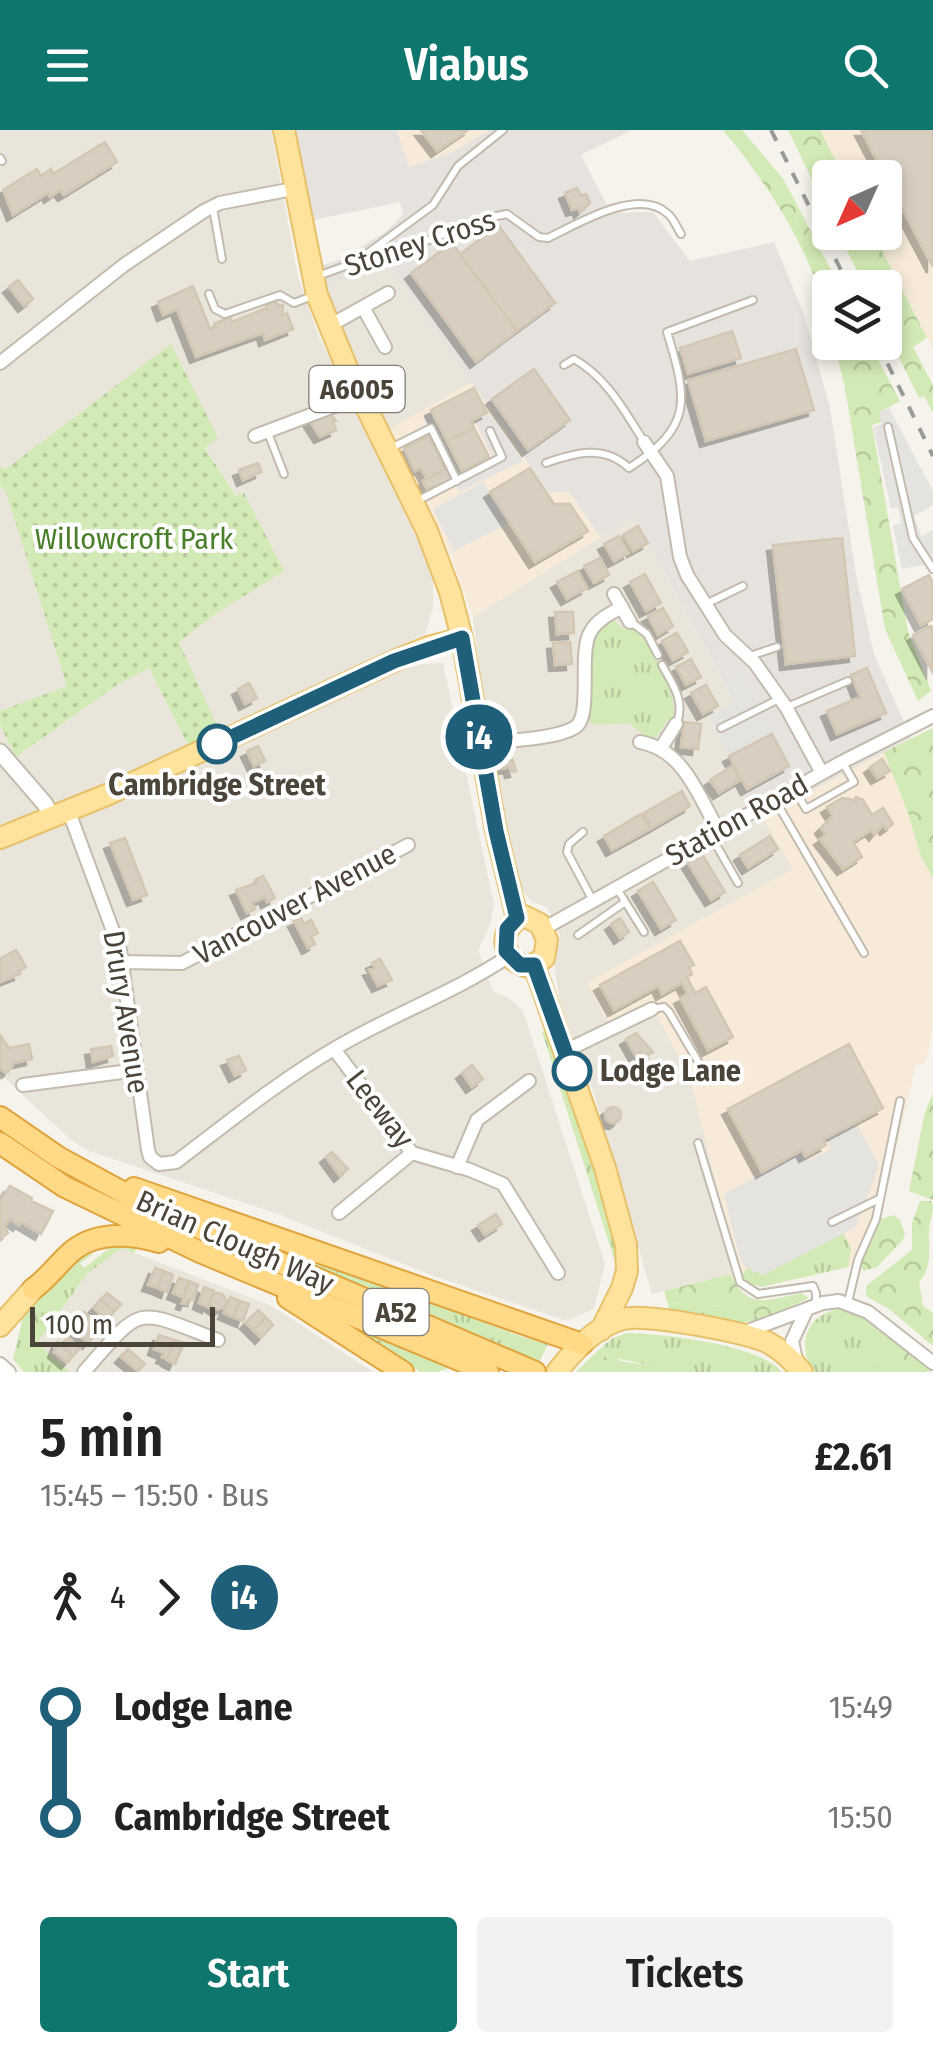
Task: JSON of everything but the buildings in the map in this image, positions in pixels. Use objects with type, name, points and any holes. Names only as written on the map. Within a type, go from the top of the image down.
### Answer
[{"type":"highway","name":"Brian Clough Way","points":[[0,1116],[39,1145],[98,1179],[198,1229],[532,1370]]},
{"type":"highway","name":"Brian Clough Way","points":[[0,1143],[65,1187],[200,1252],[488,1372]]},
{"type":"highway","points":[[98,1179],[179,1202],[582,1344]]},
{"type":"highway","points":[[33,1288],[70,1252],[96,1239],[131,1236],[200,1252]]},
{"type":"highway","points":[[253,1274],[403,1372]]},
{"type":"main road","name":"A6005","points":[[284,130],[314,286],[442,566],[462,638],[496,831],[517,918]]},
{"type":"main road","points":[[0,838],[61,815],[394,661],[462,638]]},
{"type":"main road","points":[[530,917],[543,928],[544,958],[534,965],[520,965],[508,956],[507,929],[517,918],[530,917]]},
{"type":"main road","points":[[534,965],[605,1168],[623,1232],[627,1272],[634,1294],[650,1318]]},
{"type":"main road","points":[[602,1330],[627,1272]]},
{"type":"main road","points":[[0,1326],[33,1288]]},
{"type":"main road","points":[[557,1372],[582,1344],[602,1330],[622,1320],[650,1318],[767,1342],[800,1370]]},
{"type":"street","points":[[0,363],[138,255],[213,206],[294,189]]},
{"type":"street","points":[[329,326],[388,293]]},
{"type":"street","points":[[363,307],[385,347]]},
{"type":"street","points":[[261,434],[361,396]]},
{"type":"street","points":[[648,448],[666,476],[680,557],[704,605],[783,703],[822,774]]},
{"type":"street","points":[[614,594],[630,622]]},
{"type":"street","points":[[480,744],[564,732],[581,723],[587,639],[592,629],[622,607]]},
{"type":"street","name":"Station Road","points":[[543,928],[794,788],[931,717]]},
{"type":"street","points":[[662,748],[676,724]]},
{"type":"street","points":[[640,742],[662,748],[681,765],[714,832]]},
{"type":"street","points":[[0,752],[45,804],[61,815]]},
{"type":"street","name":"Drury Avenue","points":[[61,815],[110,917],[122,962],[152,1159],[164,1165],[176,1162],[278,1084],[334,1049]]},
{"type":"street","name":"Vancouver Avenue","points":[[122,962],[182,964],[408,845]]},
{"type":"street","points":[[334,1049],[463,984],[508,956]]},
{"type":"street","points":[[565,1051],[652,1010]]},
{"type":"street","name":"Leeway","points":[[334,1049],[412,1153],[503,1184],[558,1273]]},
{"type":"street","points":[[23,1085],[137,1070]]},
{"type":"street","points":[[457,1167],[477,1120],[529,1081]]},
{"type":"street","points":[[339,1213],[412,1153]]},
{"type":"street","points":[[738,1335],[829,1302],[848,1303],[868,1312],[933,1363]]},
{"type":"street","points":[[800,1370],[792,1341],[810,1309]]},
{"type":"street","points":[[84,1372],[122,1328],[138,1317],[160,1318],[207,1341]]},
{"type":"street","points":[[0,1364],[9,1372]]},
{"type":"lane","points":[[356,262],[433,205],[458,166],[503,130]]},
{"type":"lane","name":"Stoney Cross","points":[[209,294],[216,309],[225,314],[280,295],[294,303],[314,286],[356,262],[378,260],[507,214],[548,238],[605,211],[640,204],[664,211],[681,234]]},
{"type":"lane","points":[[213,206],[222,259]]},
{"type":"lane","points":[[546,463],[590,451],[619,458],[629,468],[648,448],[671,435],[681,408],[676,361],[667,332],[753,300]]},
{"type":"lane","points":[[564,365],[574,360],[588,368],[616,396],[648,448]]},
{"type":"lane","points":[[387,449],[431,428],[457,481]]},
{"type":"lane","points":[[888,428],[913,538],[933,568]]},
{"type":"lane","points":[[414,503],[502,457],[490,431]]},
{"type":"lane","points":[[261,434],[284,474]]},
{"type":"lane","points":[[704,605],[744,586]]},
{"type":"lane","points":[[630,622],[639,626],[658,654]]},
{"type":"lane","points":[[749,657],[777,647]]},
{"type":"lane","points":[[662,665],[679,697],[681,712],[676,724]]},
{"type":"lane","points":[[722,728],[848,680]]},
{"type":"lane","points":[[794,788],[806,809],[854,782],[842,762]]},
{"type":"lane","points":[[776,800],[864,953]]},
{"type":"lane","points":[[584,832],[568,844],[567,852],[593,900]]},
{"type":"lane","points":[[714,832],[738,883]]},
{"type":"lane","points":[[616,887],[644,932]]},
{"type":"lane","points":[[578,935],[625,902]]},
{"type":"lane","points":[[652,1010],[664,1007],[669,1012],[699,1063]]},
{"type":"lane","points":[[848,1303],[858,1260],[871,1234],[900,1100]]},
{"type":"lane","points":[[698,1143],[740,1282],[758,1294],[813,1286],[816,1293],[810,1309]]},
{"type":"lane","points":[[832,1222],[880,1198]]},
{"type":"shaded area","points":[[0,130],[271,130],[298,277],[318,334],[433,572],[433,608],[425,634],[219,730],[179,642],[218,612],[243,494],[237,497],[205,447],[218,437],[0,467]]},
{"type":"shaded area","points":[[293,130],[397,130],[409,167],[452,152],[490,130],[632,130],[581,155],[611,213],[653,212],[690,261],[774,242],[805,317],[812,360],[817,360],[830,408],[856,575],[874,654],[911,738],[762,817],[709,717],[734,701],[634,516],[600,537],[569,491],[549,493],[386,260],[323,288],[318,267],[341,259],[387,231],[403,214],[400,202],[309,221]]},
{"type":"shaded area","points":[[397,130],[490,130],[452,152],[409,167]]},
{"type":"shaded area","points":[[820,130],[933,130],[933,349],[902,289],[902,270],[892,270],[882,250],[902,250],[902,160],[835,160]]},
{"type":"shaded area","points":[[386,259],[472,382],[390,429],[362,382],[323,288]]},
{"type":"shaded area","points":[[472,382],[548,492],[569,491],[600,537],[473,617],[451,555],[390,429]]},
{"type":"shaded area","points":[[889,408],[933,491],[933,505],[914,516],[921,536],[933,530],[933,563],[902,569],[893,526],[901,523],[898,507],[891,508],[873,427],[882,424],[879,413]]},
{"type":"shaded area","points":[[432,413],[461,472],[493,458],[475,421],[490,414],[523,461],[459,492],[423,417]]},
{"type":"shaded area","points":[[483,482],[510,523],[454,551],[433,509]]},
{"type":"shaded area","points":[[0,486],[6,492],[68,686],[0,711]]},
{"type":"shaded area","points":[[634,516],[734,702],[709,718],[794,868],[651,1004],[690,1077],[738,1272],[652,1294],[593,1091],[560,1003],[554,964],[560,935],[547,907],[532,902],[522,890],[503,817],[473,617]]},
{"type":"shaded area","points":[[443,663],[494,905],[478,950],[493,991],[509,998],[523,1011],[605,1264],[594,1309],[567,1321],[431,1275],[275,1213],[89,1151],[71,1140],[0,1074],[0,847],[54,830],[406,665]]},
{"type":"shaded area","points":[[149,668],[188,745],[69,800],[0,824],[0,725],[16,757],[117,685]]},
{"type":"shaded area","points":[[740,673],[772,734],[729,756],[709,717],[734,702],[723,681]]},
{"type":"shaded area","points":[[884,752],[921,857],[933,878],[933,1023],[928,1054],[924,1064],[916,1065],[876,1233],[861,1264],[761,1287],[749,1283],[738,1272],[690,1077],[651,1004],[609,1024],[587,983],[793,869],[762,817]]},
{"type":"shaded area","points":[[856,1123],[879,1165],[856,1227],[763,1275],[747,1268],[741,1262],[724,1194],[802,1152],[808,1161],[831,1149],[826,1139]]},
{"type":"shaded area","points":[[122,1248],[272,1306],[373,1372],[70,1372],[36,1343],[87,1274]]},
{"type":"green space","points":[[723,130],[742,130],[784,180],[812,234],[812,250],[821,250],[831,270],[812,272],[788,222]]},
{"type":"green space","points":[[788,130],[820,130],[835,160],[812,160],[812,180]]},
{"type":"green space","points":[[846,250],[882,250],[892,270],[856,270]]},
{"type":"green space","points":[[902,289],[927,338],[913,347],[933,385],[933,413],[924,396],[919,398],[900,360]]},
{"type":"green space","name":"Willowcroft Park","points":[[171,344],[218,438],[205,448],[236,496],[244,493],[284,571],[218,612],[179,642],[219,730],[188,745],[149,668],[117,685],[16,757],[0,725],[0,711],[67,686],[6,492],[0,486],[0,467],[6,469]]},
{"type":"green space","points":[[838,360],[878,360],[900,401],[880,412],[882,422],[872,425],[908,632],[931,691],[918,701],[885,629]]},
{"type":"green space","points":[[613,620],[624,629],[632,625],[639,632],[668,683],[673,719],[667,720],[654,738],[629,723],[589,722],[591,651],[602,627]]},
{"type":"green space","points":[[933,728],[933,878],[921,857],[884,752]]},
{"type":"green space","points":[[549,1029],[610,1213],[615,1262],[542,1032]]},
{"type":"green space","points":[[933,1093],[933,1200],[909,1191],[925,1112]]},
{"type":"green space","points":[[920,1201],[931,1201],[933,1205],[928,1264],[919,1282],[923,1306],[933,1313],[933,1346],[889,1309],[866,1296],[866,1286],[912,1250],[912,1223]]},
{"type":"green space","points":[[894,1215],[900,1220],[903,1240],[877,1267],[863,1271],[861,1264],[880,1219]]},
{"type":"green space","points":[[216,1225],[548,1343],[540,1361],[536,1361]]},
{"type":"green space","points":[[843,1233],[851,1248],[848,1267],[761,1287],[742,1276],[747,1268],[763,1275]]},
{"type":"green space","points":[[112,1246],[137,1247],[134,1253],[122,1248],[87,1274],[37,1343],[70,1372],[24,1372],[13,1359],[24,1313],[82,1255],[94,1254],[80,1263],[84,1268]]},
{"type":"green space","points":[[731,1274],[737,1286],[751,1298],[769,1300],[801,1293],[809,1298],[764,1319],[717,1306],[668,1304],[664,1291]]},
{"type":"green space","points":[[697,1302],[764,1319],[741,1323],[669,1311],[668,1304]]},
{"type":"green space","points":[[839,1309],[857,1312],[886,1335],[873,1372],[813,1372],[806,1351],[808,1332],[819,1317]]},
{"type":"green space","points":[[358,1328],[452,1367],[420,1372]]},
{"type":"green space","points":[[627,1333],[686,1338],[732,1348],[770,1362],[782,1372],[669,1372],[666,1368],[619,1358],[591,1357],[611,1339]]},
{"type":"green space","points":[[886,1335],[932,1372],[873,1372]]},
{"type":"green space","points":[[615,1355],[620,1361],[666,1368],[669,1372],[576,1372],[591,1357]]},
{"type":"railway","points":[[771,130],[841,270]]},
{"type":"railway","points":[[886,360],[933,456]]},
{"type":"bus line","name":"i4","points":[[217,744],[394,661],[462,638],[496,831],[517,918],[507,929],[506,951],[520,965],[534,965],[572,1071]]},
{"type":"place","name":"Cambridge Street","points":[[217,744]]},
{"type":"place","name":"Lodge Lane","points":[[572,1071]]}]
